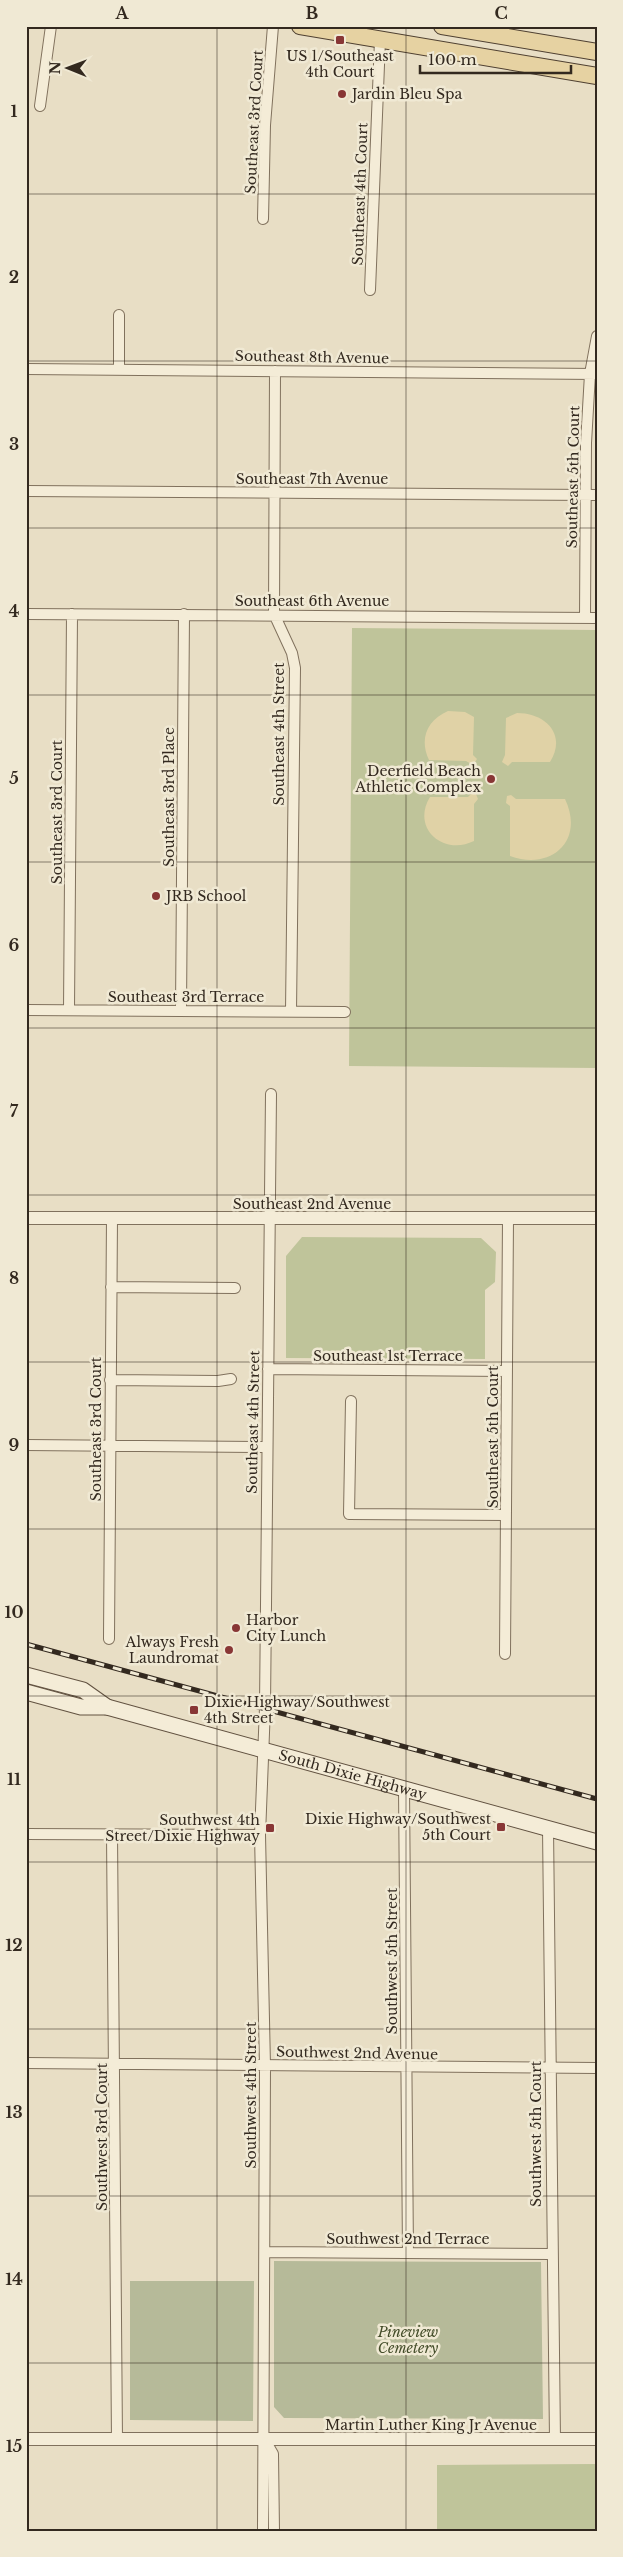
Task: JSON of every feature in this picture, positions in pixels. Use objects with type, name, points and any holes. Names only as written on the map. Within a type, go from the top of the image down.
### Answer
[{"type":"main road","points":[[300,26],[342,30],[380,40],[597,76]]},
{"type":"main road","points":[[442,26],[590,51]]},
{"type":"main road","points":[[540,67],[568,62],[590,51]]},
{"type":"main road","name":"South Dixie Highway","points":[[26,1676],[83,1690],[108,1707]]},
{"type":"main road","name":"South Dixie Highway","points":[[26,1692],[81,1707],[108,1707],[597,1842]]},
{"type":"street","points":[[40,106],[51,26]]},
{"type":"street","name":"Southeast 3rd Court","points":[[263,219],[265,125],[273,26]]},
{"type":"street","name":"Southeast 4th Court","points":[[370,290],[380,40]]},
{"type":"street","points":[[119,315],[119,370]]},
{"type":"street","name":"Southeast 5th Court","points":[[585,618],[585,495],[597,336]]},
{"type":"street","name":"Southeast 8th Avenue","points":[[26,369],[593,374]]},
{"type":"street","name":"Southeast 4th Street","points":[[275,371],[274,614],[292,653],[295,668],[291,1011]]},
{"type":"street","name":"Southeast 7th Avenue","points":[[26,491],[597,495]]},
{"type":"street","name":"Southeast 6th Avenue","points":[[26,614],[274,614],[597,618]]},
{"type":"street","name":"Southeast 3rd Court","points":[[69,1010],[72,614]]},
{"type":"street","name":"Southeast 3rd Place","points":[[181,1010],[184,614]]},
{"type":"street","name":"Southeast 3rd Terrace","points":[[26,1010],[345,1012]]},
{"type":"street","name":"Southeast 4th Street","points":[[264,1750],[271,1094]]},
{"type":"street","name":"Southeast 2nd Avenue","points":[[26,1218],[597,1218]]},
{"type":"street","name":"Southeast 3rd Court","points":[[109,1639],[112,1218]]},
{"type":"street","name":"Southeast 5th Court","points":[[505,1654],[508,1219]]},
{"type":"street","points":[[111,1287],[235,1288]]},
{"type":"street","name":"Southeast 1st Terrace","points":[[268,1370],[507,1371]]},
{"type":"street","points":[[110,1380],[218,1381],[230,1379]]},
{"type":"street","points":[[351,1402],[349,1514],[506,1515]]},
{"type":"street","points":[[26,1445],[267,1447]]},
{"type":"street","name":"Southwest 4th Street","points":[[263,2531],[266,2066],[260,1835],[264,1750]]},
{"type":"street","name":"Southwest 5th Street","points":[[404,1789],[408,2253]]},
{"type":"street","name":"Southwest 5th Court","points":[[548,1828],[551,2254],[555,2440]]},
{"type":"street","points":[[26,1834],[260,1835]]},
{"type":"street","name":"Southwest 3rd Court","points":[[112,1834],[117,2440]]},
{"type":"street","name":"Southwest 2nd Avenue","points":[[26,2063],[597,2068]]},
{"type":"street","name":"Southwest 2nd Terrace","points":[[265,2252],[551,2254]]},
{"type":"street","name":"Martin Luther King Jr Avenue","points":[[26,2439],[597,2439]]},
{"type":"street","name":"Southwest 4th Street","points":[[265,2440],[273,2454],[274,2531]]},
{"type":"green space","points":[[352,628],[597,630],[597,1068],[349,1066]]},
{"type":"green space","points":[[302,1237],[481,1238],[496,1252],[495,1282],[485,1290],[485,1359],[286,1358],[286,1256]]},
{"type":"green space","name":"Pineview Cemetery","points":[[274,2261],[541,2262],[543,2419],[284,2418],[274,2407]]},
{"type":"green space","points":[[130,2281],[254,2281],[253,2421],[130,2420]]},
{"type":"green space","points":[[597,2464],[597,2531],[437,2531],[437,2465]]},
{"type":"sand","points":[[448,711],[465,712],[474,717],[473,755],[477,759],[473,765],[466,761],[429,760],[425,745],[427,731],[435,719]]},
{"type":"sand","points":[[517,713],[537,717],[551,727],[556,743],[555,752],[550,762],[512,762],[508,766],[502,762],[505,755],[506,718]]},
{"type":"sand","points":[[472,793],[476,794],[478,799],[474,804],[474,841],[462,845],[451,845],[441,842],[433,836],[427,828],[424,819],[425,808],[430,797],[468,797]]},
{"type":"sand","points":[[511,795],[516,799],[565,799],[570,814],[571,828],[567,839],[560,849],[551,856],[525,860],[510,856],[510,806],[506,803],[507,796]]},
{"type":"railway","points":[[26,1644],[597,1799]]},
{"type":"place","name":"US 1/Southeast 4th Court","points":[[340,40]]},
{"type":"place","name":"Jardin Bleu Spa","points":[[342,94]]},
{"type":"place","name":"Deerfield Beach Athletic Complex","points":[[491,779]]},
{"type":"place","name":"JRB School","points":[[156,896]]},
{"type":"place","name":"Harbor City Lunch","points":[[236,1628]]},
{"type":"place","name":"Always Fresh Laundromat","points":[[229,1650]]},
{"type":"place","name":"Dixie Highway/Southwest 4th Street","points":[[194,1710]]},
{"type":"place","name":"Dixie Highway/Southwest 5th Court","points":[[501,1827]]},
{"type":"place","name":"Southwest 4th Street/Dixie Highway","points":[[270,1828]]}]
